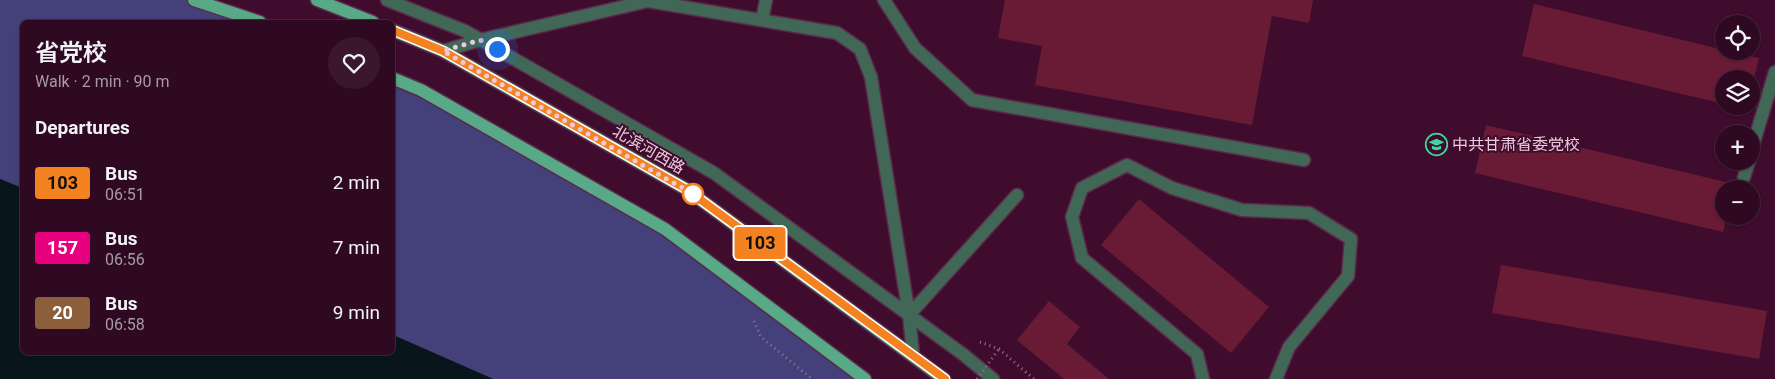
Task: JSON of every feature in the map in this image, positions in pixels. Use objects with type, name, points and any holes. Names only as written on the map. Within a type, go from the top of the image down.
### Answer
[{"type":"main road","points":[[194,0],[254,20]]},
{"type":"main road","points":[[317,0],[368,20]]},
{"type":"main road","name":"北滨河西路","points":[[395,31],[443,51],[686,189],[913,354],[944,379]]},
{"type":"main road","points":[[395,79],[421,90],[665,229],[865,379]]},
{"type":"street","points":[[388,0],[465,31],[714,173],[909,315],[993,379]]},
{"type":"street","points":[[443,51],[480,40],[648,0],[837,33],[860,50],[871,77],[909,315],[913,354]]},
{"type":"street","points":[[762,20],[766,0]]},
{"type":"street","points":[[884,0],[915,48],[972,100],[1304,160]]},
{"type":"street","points":[[1759,125],[1775,72]]},
{"type":"street","points":[[1203,379],[1196,354],[1082,258],[1072,217],[1082,188],[1128,165],[1172,188],[1242,210],[1309,213],[1351,238],[1348,276],[1289,347],[1276,379]]},
{"type":"street","points":[[1744,177],[1746,170]]},
{"type":"street","points":[[909,315],[1017,195]]},
{"type":"path","points":[[761,337],[812,379]]},
{"type":"path","points":[[977,379],[999,349],[1034,379]]},
{"type":"shaded area","points":[[0,0],[194,0],[254,20],[20,20],[20,187],[0,179]]},
{"type":"shaded area","points":[[395,79],[665,229],[865,379],[493,379],[395,336]]},
{"type":"shaded area","points":[[0,179],[20,187],[20,355],[395,355],[395,336],[493,379],[0,379]]},
{"type":"building","points":[[1005,0],[1313,0],[1309,23],[1272,16],[1252,125],[1035,85],[1042,46],[998,38]]},
{"type":"building","points":[[1534,4],[1715,48],[1715,60],[1758,60],[1756,70],[1715,70],[1715,102],[1522,56]]},
{"type":"building","points":[[1486,125],[1717,180],[1715,180],[1715,225],[1725,225],[1723,232],[1475,173]]},
{"type":"building","points":[[1139,199],[1269,307],[1231,353],[1101,245]]},
{"type":"building","points":[[1501,265],[1767,311],[1759,359],[1492,313]]},
{"type":"building","points":[[1049,301],[1080,327],[1067,344],[1109,379],[1064,379],[1017,340]]},
{"type":"bus line","name":"103","points":[[395,31],[443,51],[686,189],[945,379]]},
{"type":"place","name":"中共甘肃省委党校","points":[[1436,144]]},
{"type":"route","points":[[497,49],[480,40],[443,51],[693,194]]}]
